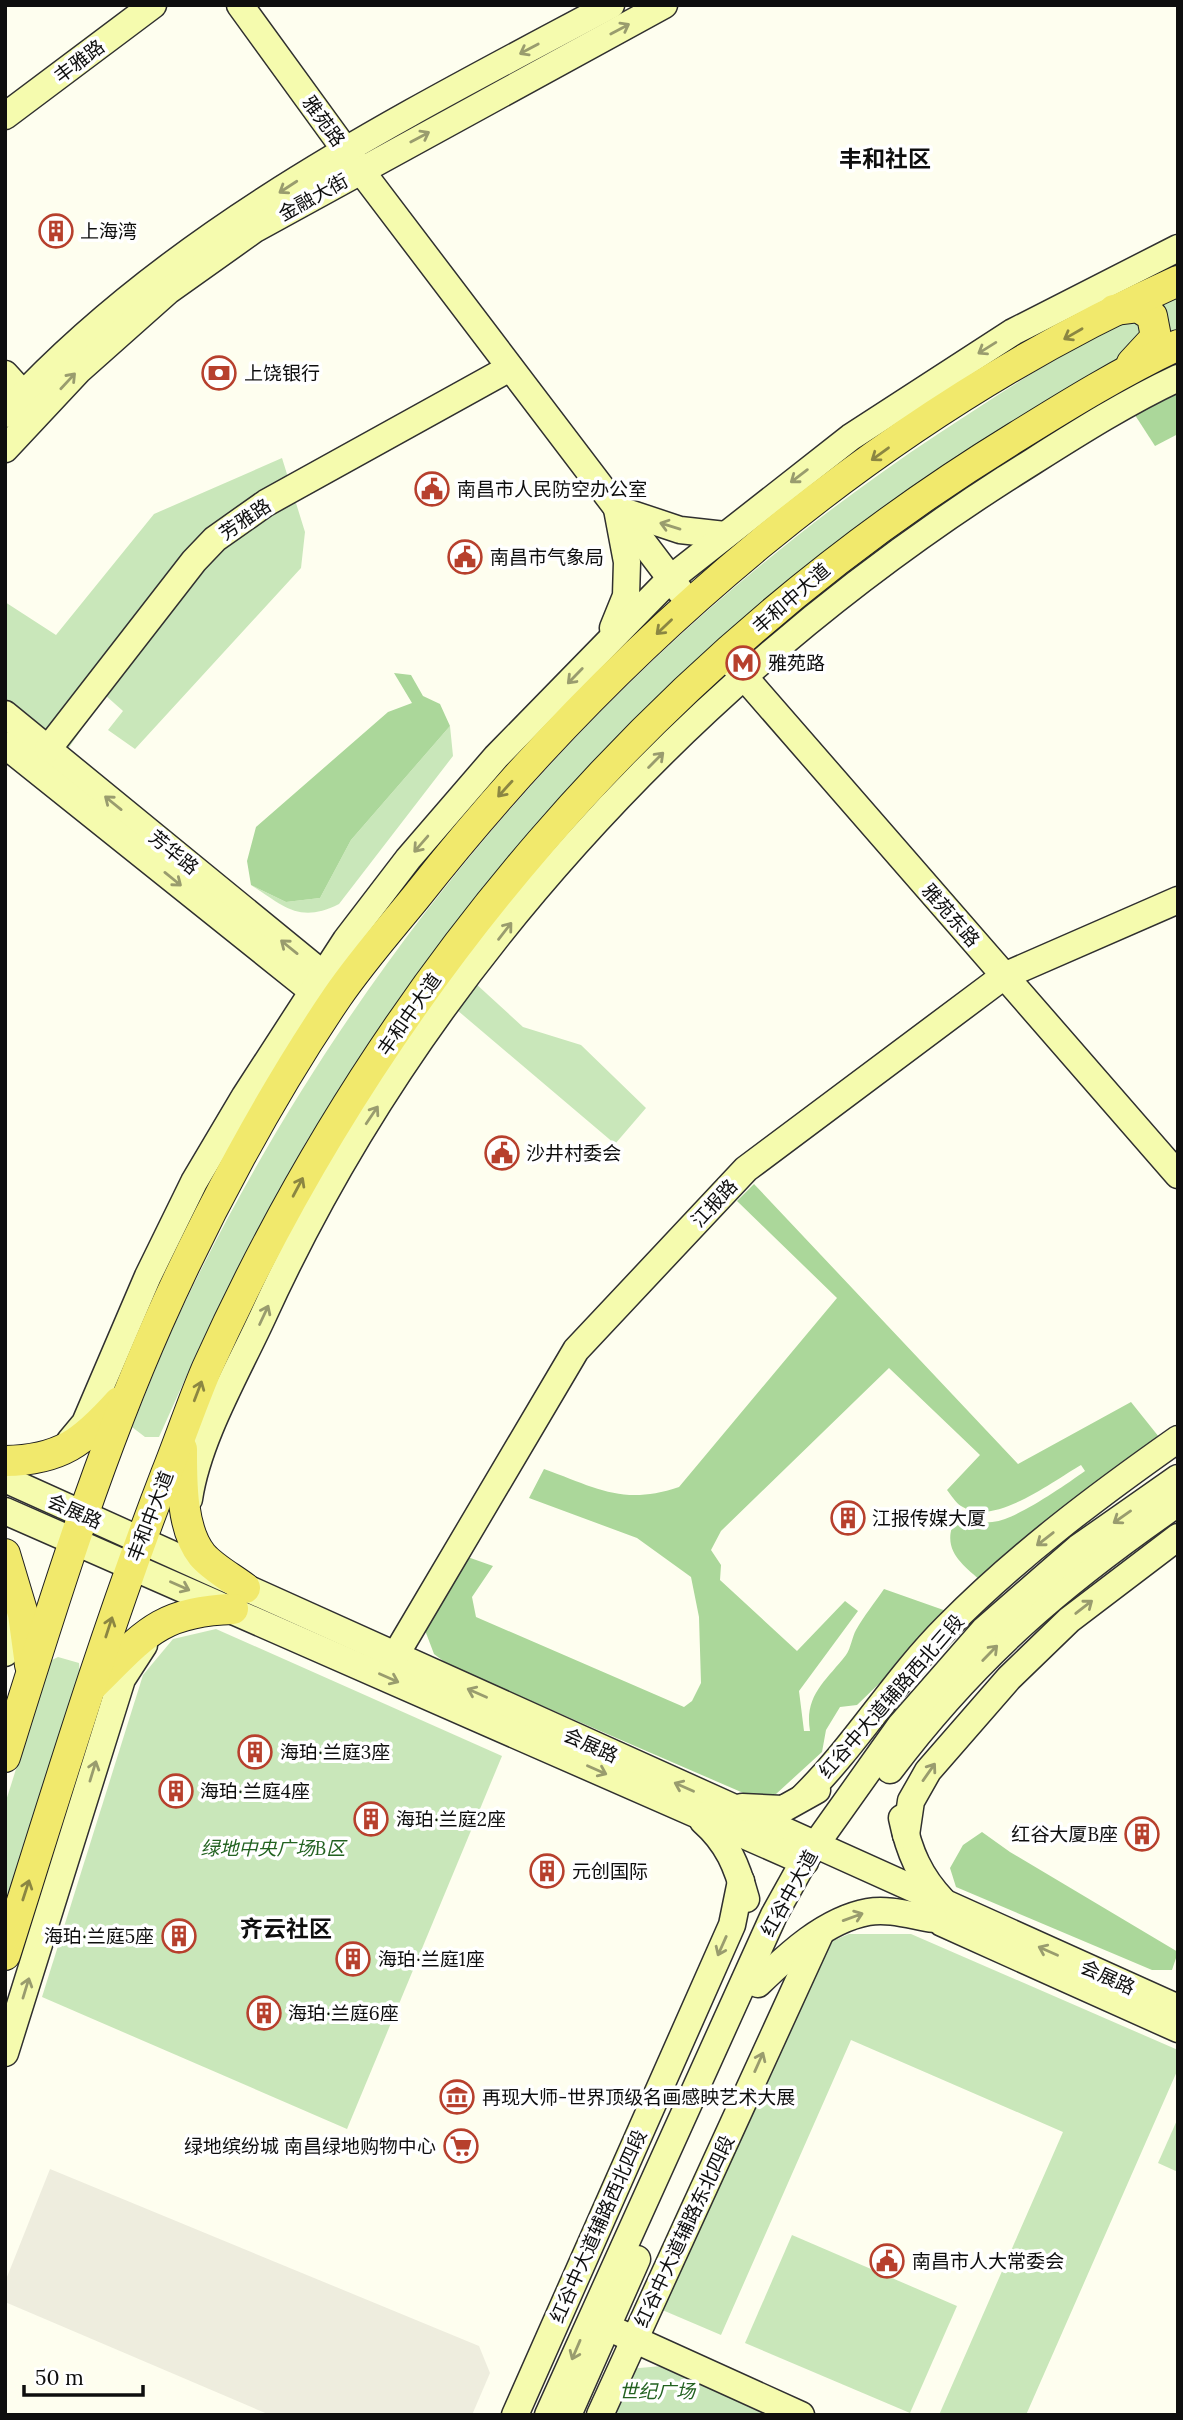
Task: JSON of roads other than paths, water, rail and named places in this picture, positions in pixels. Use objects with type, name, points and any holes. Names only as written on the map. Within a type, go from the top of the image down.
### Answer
[{"type":"main road","name":"丰雅路","points":[[5,116],[153,5]]},
{"type":"main road","name":"雅苑路","points":[[240,5],[353,160],[690,602]]},
{"type":"main road","name":"金融大街","points":[[5,414],[32,404],[78,370],[168,291],[353,160],[611,5]]},
{"type":"main road","name":"金融大街","points":[[353,160],[664,5]]},
{"type":"main road","points":[[59,1454],[85,1423],[148,1276],[194,1182],[327,990],[408,859],[496,757],[670,579],[851,437],[981,352],[1059,306],[1178,248]]},
{"type":"main road","points":[[5,1756],[78,1528],[158,1322],[327,990],[574,713],[690,602],[804,510],[935,414],[1114,310],[1178,281]]},
{"type":"main road","points":[[1114,310],[1138,307],[1152,316],[1156,337],[1124,371]]},
{"type":"main road","name":"丰和中大道","points":[[5,1955],[135,1552],[206,1370],[301,1180],[401,1021],[490,901],[560,817],[644,728],[734,666],[825,567],[931,490],[1124,371],[1178,345]]},
{"type":"main road","name":"芳雅路","points":[[48,749],[194,561],[215,539],[266,503],[510,368]]},
{"type":"main road","points":[[5,374],[32,404]]},
{"type":"main road","points":[[187,1515],[192,1476],[202,1450],[272,1298],[352,1146],[408,1061],[559,862],[707,708],[734,666],[865,577],[947,517],[1067,440],[1178,378]]},
{"type":"main road","name":"金融大街","points":[[5,449],[32,404]]},
{"type":"main road","points":[[606,643],[626,596],[627,562],[617,509],[680,530],[725,535]]},
{"type":"main road","name":"雅苑东路","points":[[734,666],[1178,1175]]},
{"type":"main road","name":"芳华路","points":[[5,714],[327,990]]},
{"type":"main road","name":"芳华路","points":[[5,744],[327,990]]},
{"type":"main road","name":"江报路","points":[[395,1656],[576,1350],[746,1169],[1004,976],[1178,901]]},
{"type":"main road","points":[[5,1461],[32,1461],[59,1454],[92,1432],[131,1389]]},
{"type":"main road","points":[[90,1687],[156,1627],[197,1610],[239,1599],[202,1555],[193,1537],[181,1476],[182,1433]]},
{"type":"main road","name":"红谷中大道辅路西北三段","points":[[803,1797],[835,1765],[883,1701],[946,1628],[1034,1548],[1178,1439]]},
{"type":"main road","name":"红谷中大道","points":[[548,2415],[598,2323],[753,1979],[817,1857],[984,1630],[1078,1548],[1178,1478]]},
{"type":"main road","name":"会展路","points":[[5,1479],[78,1528]]},
{"type":"main road","name":"红谷中大道","points":[[896,1747],[936,1710],[1006,1637],[1098,1558],[1178,1503]]},
{"type":"main road","name":"会展路","points":[[5,1511],[78,1528],[135,1552],[694,1813],[817,1857],[940,1912],[1178,2029]]},
{"type":"main road","points":[[906,1835],[911,1801],[928,1771],[1009,1678],[1069,1620],[1178,1536]]},
{"type":"main road","points":[[10,1564],[31,1674]]},
{"type":"main road","points":[[5,1653],[14,1620],[10,1564]]},
{"type":"main road","name":"会展路","points":[[239,1599],[395,1656],[724,1805],[817,1857]]},
{"type":"main road","points":[[5,2053],[122,1679],[156,1627]]},
{"type":"main road","points":[[724,1805],[783,1809],[896,1747],[897,1781],[906,1835],[940,1912],[868,1912],[821,1933],[753,1979]]},
{"type":"main road","points":[[694,1813],[722,1839],[741,1881],[749,1927],[753,1979]]},
{"type":"main road","name":"红谷中大道辅路西北四段","points":[[515,2415],[732,1924],[741,1881]]},
{"type":"main road","name":"会展路","points":[[940,1912],[1178,2008]]},
{"type":"main road","name":"红谷中大道辅路东北四段","points":[[600,2415],[821,1933]]},
{"type":"main road","points":[[562,2307],[801,2415]]},
{"type":"main road","name":"红谷中大道","points":[[568,2415],[598,2323]]},
{"type":"place","name":"上海湾","points":[[56,231]]},
{"type":"place","name":"上饶银行","points":[[219,373]]},
{"type":"place","name":"南昌市人民防空办公室","points":[[432,489]]},
{"type":"place","name":"南昌市气象局","points":[[465,557]]},
{"type":"place","name":"雅苑路","points":[[743,663]]},
{"type":"place","name":"沙井村委会","points":[[502,1153]]},
{"type":"place","name":"江报传媒大厦","points":[[848,1518]]},
{"type":"place","name":"海珀·兰庭3座","points":[[255,1752]]},
{"type":"place","name":"海珀·兰庭4座","points":[[176,1791]]},
{"type":"place","name":"海珀·兰庭2座","points":[[371,1819]]},
{"type":"place","name":"红谷大厦B座","points":[[1142,1834]]},
{"type":"place","name":"元创国际","points":[[547,1871]]},
{"type":"place","name":"海珀·兰庭5座","points":[[179,1936]]},
{"type":"place","name":"海珀·兰庭1座","points":[[353,1959]]},
{"type":"place","name":"海珀·兰庭6座","points":[[264,2013]]},
{"type":"place","name":"再现大师-世界顶级名画感映艺术大展","points":[[457,2097]]},
{"type":"place","name":"绿地缤纷城 南昌绿地购物中心","points":[[461,2146]]},
{"type":"place","name":"南昌市人大常委会","points":[[887,2261]]},
{"type":"district","name":"丰和社区","points":[[885,158]]},
{"type":"district","name":"齐云社区","points":[[286,1928]]},
{"type":"park label","name":"绿地中央广场B区","points":[[273,1848]]},
{"type":"park label","name":"世纪广场","points":[[657,2391]]}]
